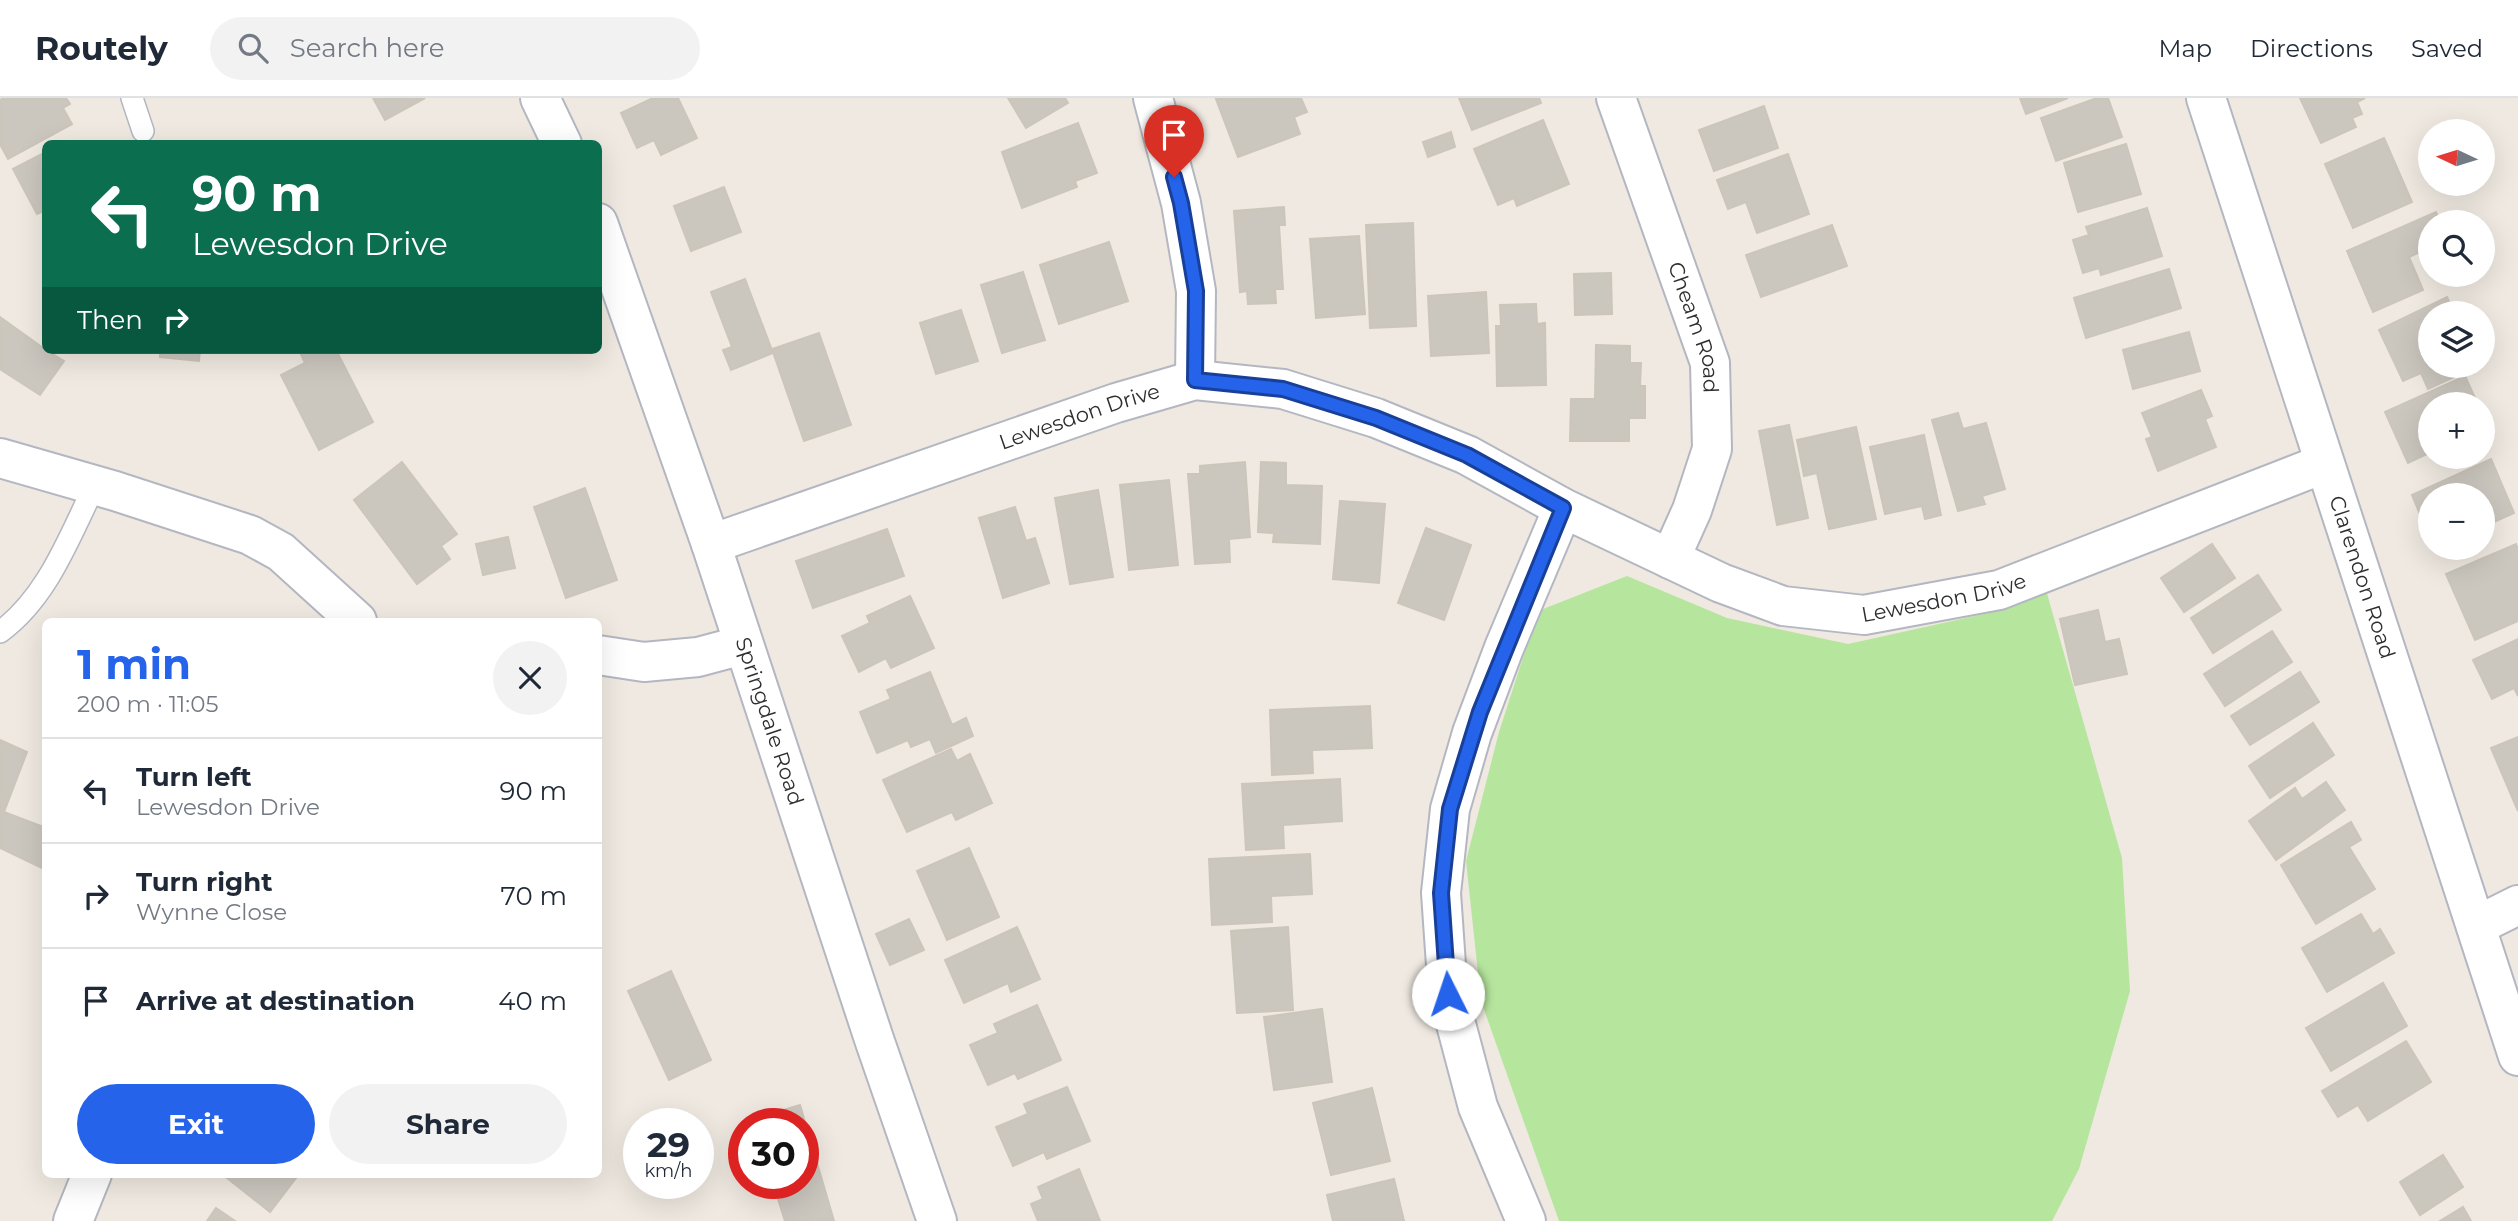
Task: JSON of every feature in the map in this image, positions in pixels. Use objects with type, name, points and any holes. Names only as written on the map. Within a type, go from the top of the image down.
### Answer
[{"type":"street","points":[[540,98],[560,140]]},
{"type":"street","points":[[1153,98],[1181,203],[1196,291],[1195,380]]},
{"type":"street","name":"Cheam Road","points":[[1616,98],[1710,363],[1712,449],[1692,510],[1670,559]]},
{"type":"street","name":"Clarendon Road","points":[[2206,98],[2518,1056]]},
{"type":"street","name":"Springdale Road","points":[[602,234],[711,544],[874,1039],[937,1221]]},
{"type":"street","name":"Lewesdon Drive","points":[[711,544],[1116,403],[1195,380],[1283,389],[1376,418],[1467,455],[1563,508],[1721,583],[1783,606],[1864,615],[1999,590],[2323,464]]},
{"type":"street","points":[[0,458],[95,485],[250,535],[282,552],[354,618]]},
{"type":"street","points":[[1525,1221],[1478,1107],[1448,994],[1441,893],[1450,809],[1472,733],[1504,648],[1563,508]]},
{"type":"street","points":[[602,656],[644,662],[698,657],[743,645]]},
{"type":"street","points":[[2476,926],[2518,905]]},
{"type":"street","points":[[73,1221],[90,1178]]},
{"type":"lane","points":[[132,98],[143,131]]},
{"type":"lane","points":[[0,632],[30,606],[52,571],[95,485]]},
{"type":"green space","points":[[1627,576],[1727,618],[1848,644],[2002,610],[2046,590],[2122,858],[2130,991],[2079,1169],[2052,1221],[1559,1221],[1481,1001],[1466,861],[1499,732],[1538,611]]},
{"type":"building","points":[[66,98],[70,104],[63,108],[72,124],[8,159],[0,144],[0,100]]},
{"type":"building","points":[[373,98],[425,98],[385,120]]},
{"type":"building","points":[[653,98],[678,98],[697,138],[661,155],[654,140],[637,148],[621,113]]},
{"type":"building","points":[[1008,98],[1065,98],[1068,103],[1026,128]]},
{"type":"building","points":[[1301,98],[1307,112],[1294,117],[1300,134],[1238,157],[1216,99]]},
{"type":"building","points":[[1459,98],[1539,98],[1541,103],[1472,130]]},
{"type":"building","points":[[2020,98],[2068,98],[2026,114]]},
{"type":"building","points":[[2097,98],[2108,98],[2122,137],[2056,161],[2041,118]]},
{"type":"building","points":[[2300,98],[2365,98],[2357,102],[2362,114],[2352,118],[2356,127],[2321,143]]},
{"type":"building","points":[[1764,106],[1778,148],[1714,171],[1699,130]]},
{"type":"building","points":[[1543,120],[1569,184],[1517,206],[1514,198],[1498,205],[1474,149]]},
{"type":"building","points":[[1078,123],[1097,173],[1075,181],[1077,187],[1022,208],[1002,152]]},
{"type":"building","points":[[1451,132],[1455,147],[1428,157],[1423,142]]},
{"type":"building","points":[[2384,138],[2412,202],[2353,228],[2325,164]]},
{"type":"building","points":[[2126,144],[2141,194],[2078,212],[2064,163]]},
{"type":"building","points":[[42,154],[42,212],[37,214],[13,169]]},
{"type":"building","points":[[1788,154],[1809,214],[1757,233],[1746,202],[1728,209],[1717,180]]},
{"type":"building","points":[[724,187],[741,232],[691,251],[674,206]]},
{"type":"building","points":[[1284,207],[1285,225],[1279,225],[1283,289],[1275,289],[1276,303],[1248,304],[1247,291],[1240,292],[1234,211]]},
{"type":"building","points":[[2147,208],[2162,256],[2101,275],[2099,268],[2083,273],[2073,240],[2089,235],[2086,227]]},
{"type":"building","points":[[2418,220],[2418,253],[2409,257],[2418,278],[2418,287],[2423,290],[2373,312],[2347,251]]},
{"type":"building","points":[[1413,223],[1416,326],[1370,328],[1366,225]]},
{"type":"building","points":[[1832,225],[1847,266],[1761,297],[1746,255]]},
{"type":"building","points":[[1359,236],[1365,314],[1316,318],[1310,239]]},
{"type":"building","points":[[1109,242],[1128,301],[1059,324],[1040,265]]},
{"type":"building","points":[[2169,269],[2181,308],[2086,338],[2074,298]]},
{"type":"building","points":[[1023,272],[1045,340],[1002,353],[981,285]]},
{"type":"building","points":[[1611,273],[1612,314],[1575,315],[1574,274]]},
{"type":"building","points":[[745,279],[773,353],[731,370],[723,350],[732,347],[711,292]]},
{"type":"building","points":[[1486,292],[1489,353],[1431,356],[1428,296]]},
{"type":"building","points":[[1536,304],[1537,324],[1545,323],[1546,385],[1497,386],[1496,326],[1501,326],[1500,305]]},
{"type":"building","points":[[961,310],[978,361],[936,374],[920,323]]},
{"type":"building","points":[[2418,311],[2418,374],[2403,381],[2379,330]]},
{"type":"building","points":[[0,317],[42,347],[42,354],[53,354],[64,361],[40,395],[0,369]]},
{"type":"building","points":[[2189,332],[2200,371],[2133,389],[2123,350]]},
{"type":"building","points":[[819,333],[851,425],[804,441],[772,349]]},
{"type":"building","points":[[1596,345],[1630,346],[1630,363],[1641,363],[1640,386],[1645,386],[1645,418],[1629,418],[1629,441],[1570,441],[1571,399],[1595,399]]},
{"type":"building","points":[[160,354],[200,354],[199,361],[160,357]]},
{"type":"building","points":[[301,354],[338,354],[373,422],[319,450],[281,375],[305,363]]},
{"type":"building","points":[[2423,378],[2452,378],[2428,389]]},
{"type":"building","points":[[2466,378],[2472,392],[2429,392]]},
{"type":"building","points":[[2201,390],[2212,416],[2205,419],[2216,447],[2158,471],[2146,439],[2152,437],[2142,413]]},
{"type":"building","points":[[2418,397],[2418,458],[2408,463],[2385,412]]},
{"type":"building","points":[[1958,413],[1963,429],[1986,423],[2005,489],[1982,496],[1985,504],[1958,511],[1932,420]]},
{"type":"building","points":[[1789,425],[1808,518],[1777,525],[1759,431]]},
{"type":"building","points":[[1856,427],[1876,519],[1829,529],[1817,473],[1804,476],[1797,440]]},
{"type":"building","points":[[1924,435],[1941,515],[1925,519],[1922,506],[1885,514],[1870,447]]},
{"type":"building","points":[[402,462],[457,534],[441,546],[450,559],[417,584],[354,500]]},
{"type":"building","points":[[1245,462],[1250,537],[1229,539],[1230,562],[1195,564],[1188,474],[1200,474],[1200,466]]},
{"type":"building","points":[[1261,462],[1286,463],[1286,485],[1322,486],[1320,544],[1273,542],[1274,533],[1258,532]]},
{"type":"building","points":[[2495,468],[2514,513],[2495,522],[2495,483],[2438,483],[2469,469]]},
{"type":"building","points":[[1169,480],[1178,565],[1129,570],[1120,485]]},
{"type":"building","points":[[585,488],[617,580],[566,598],[534,507]]},
{"type":"building","points":[[1098,490],[1113,577],[1070,584],[1055,498]]},
{"type":"building","points":[[2418,492],[2418,509],[2412,495]]},
{"type":"building","points":[[1340,501],[1385,504],[1379,583],[1333,579]]},
{"type":"building","points":[[1015,507],[1026,541],[1035,538],[1049,583],[1003,598],[979,518]]},
{"type":"building","points":[[1426,528],[1471,545],[1444,620],[1398,603]]},
{"type":"building","points":[[887,529],[904,576],[813,608],[796,561]]},
{"type":"building","points":[[508,537],[515,568],[483,575],[476,544]]},
{"type":"building","points":[[2212,544],[2235,578],[2184,612],[2161,578]]},
{"type":"building","points":[[2516,544],[2518,549],[2518,621],[2475,640],[2446,574],[2479,560],[2495,560],[2495,553]]},
{"type":"building","points":[[2258,575],[2281,610],[2213,653],[2191,618]]},
{"type":"building","points":[[910,596],[934,648],[891,668],[886,658],[859,672],[842,636],[870,623],[867,616]]},
{"type":"building","points":[[2098,610],[2105,642],[2119,639],[2127,674],[2075,685],[2060,619]]},
{"type":"building","points":[[2272,631],[2292,662],[2225,706],[2204,674]]},
{"type":"building","points":[[2518,639],[2518,696],[2514,688],[2492,699],[2473,660]]},
{"type":"building","points":[[930,672],[952,725],[966,718],[973,736],[936,753],[930,739],[911,747],[908,740],[877,753],[860,712],[891,699],[887,690]]},
{"type":"building","points":[[2300,672],[2319,702],[2250,745],[2231,716]]},
{"type":"building","points":[[1370,706],[1372,748],[1312,750],[1313,773],[1272,775],[1270,710]]},
{"type":"building","points":[[2313,723],[2334,755],[2270,798],[2249,766]]},
{"type":"building","points":[[2518,737],[2518,811],[2491,748]]},
{"type":"building","points":[[0,740],[27,752],[4,812],[42,826],[42,868],[0,848]]},
{"type":"building","points":[[951,749],[957,761],[970,754],[992,803],[956,820],[952,812],[907,832],[883,780]]},
{"type":"building","points":[[1340,779],[1342,821],[1283,825],[1284,848],[1246,850],[1242,784]]},
{"type":"building","points":[[2326,782],[2345,810],[2276,860],[2249,821],[2295,788],[2302,799]]},
{"type":"building","points":[[2351,822],[2361,840],[2349,847],[2375,889],[2316,924],[2281,865]]},
{"type":"building","points":[[969,848],[999,917],[947,940],[917,871]]},
{"type":"building","points":[[1310,854],[1312,894],[1271,896],[1272,922],[1212,925],[1209,859]]},
{"type":"building","points":[[2361,914],[2373,934],[2380,929],[2394,953],[2327,992],[2302,948]]},
{"type":"building","points":[[909,919],[924,950],[890,965],[876,934]]},
{"type":"building","points":[[1017,927],[1040,979],[1011,992],[1008,983],[964,1003],[945,960]]},
{"type":"building","points":[[1288,927],[1293,1010],[1237,1013],[1231,931]]},
{"type":"building","points":[[671,971],[711,1060],[669,1080],[628,991]]},
{"type":"building","points":[[2383,983],[2407,1026],[2331,1071],[2306,1028]]},
{"type":"building","points":[[1037,1005],[1061,1060],[1018,1079],[1015,1073],[988,1085],[970,1045],[998,1033],[994,1024]]},
{"type":"building","points":[[1322,1009],[1332,1082],[1274,1090],[1264,1017]]},
{"type":"building","points":[[2406,1041],[2431,1082],[2368,1121],[2358,1105],[2338,1117],[2322,1091]]},
{"type":"building","points":[[1067,1087],[1090,1141],[1047,1159],[1044,1152],[1013,1166],[996,1127],[1028,1114],[1024,1104]]},
{"type":"building","points":[[1372,1088],[1390,1161],[1331,1175],[1313,1103]]},
{"type":"building","points":[[2443,1155],[2463,1187],[2420,1215],[2400,1182]]},
{"type":"building","points":[[1079,1169],[1100,1221],[1038,1221],[1031,1204],[1043,1199],[1038,1187]]},
{"type":"building","points":[[819,1170],[834,1221],[785,1221],[778,1199],[819,1199]]},
{"type":"building","points":[[227,1178],[296,1178],[270,1212]]},
{"type":"building","points":[[1394,1179],[1404,1221],[1333,1221],[1327,1195]]},
{"type":"building","points":[[2463,1207],[2471,1221],[2440,1221]]},
{"type":"building","points":[[216,1208],[235,1221],[207,1221]]},
{"type":"route","points":[[1174,177],[1196,291],[1195,380],[1283,389],[1376,418],[1467,455],[1563,508],[1504,648],[1472,733],[1450,809],[1441,893],[1448,994]]}]
